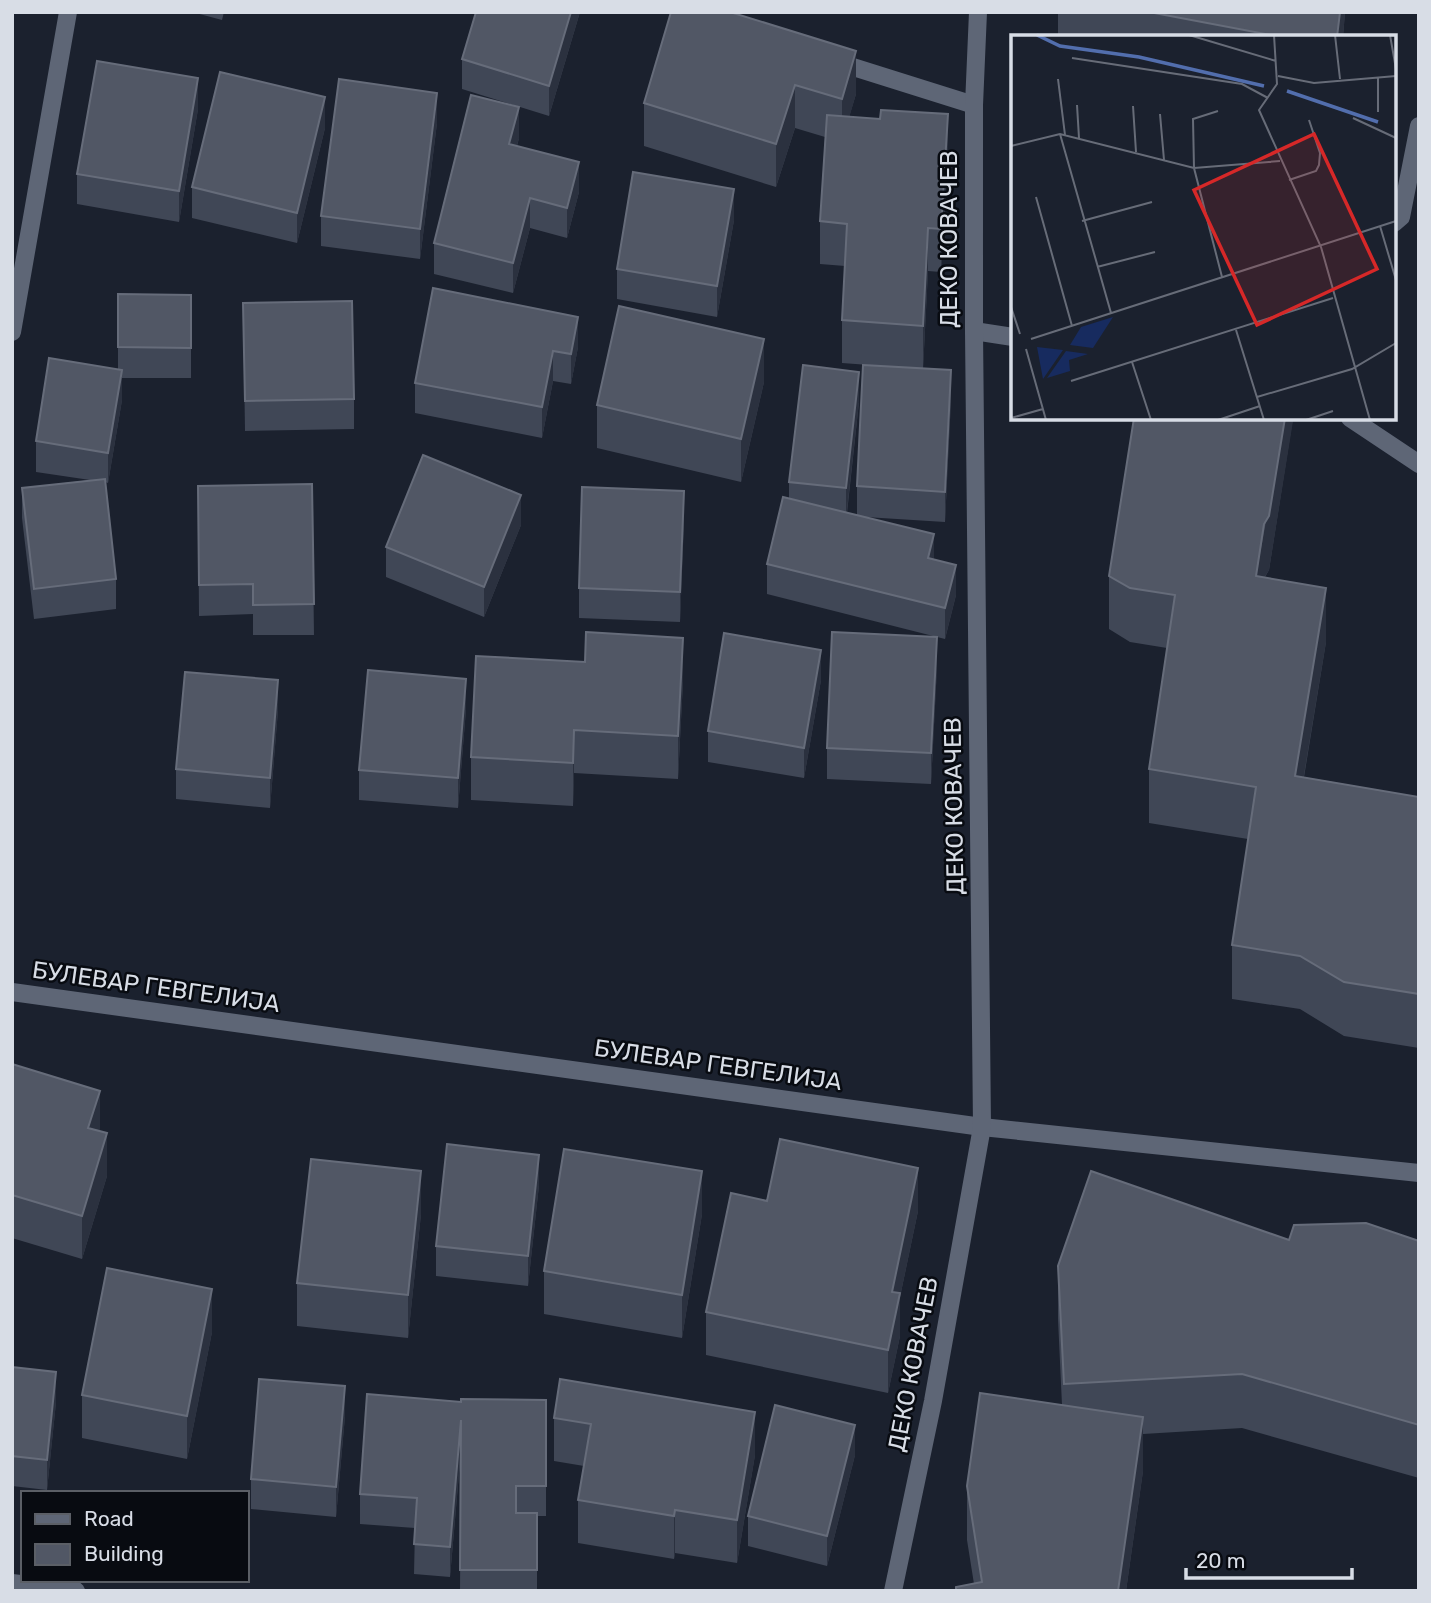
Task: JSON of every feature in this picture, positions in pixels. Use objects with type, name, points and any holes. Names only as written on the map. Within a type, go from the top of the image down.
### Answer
[{"type":"street","points":[[12,332],[68,12]]},
{"type":"street","name":"ДЕКО КОВАЧЕВ","points":[[892,1591],[933,1401],[982,1127],[974,331],[974,104],[978,12]]},
{"type":"street","points":[[816,55],[974,104]]},
{"type":"street","points":[[1396,221],[1401,217],[1419,126]]},
{"type":"street","points":[[974,331],[1011,337]]},
{"type":"street","points":[[1353,420],[1419,464]]},
{"type":"street","name":"БУЛЕВАР ГЕВГЕЛИЈА","points":[[12,992],[982,1127],[1419,1173]]},
{"type":"street","points":[[12,1583],[76,1591]]},
{"type":"building","points":[[476,12],[571,12],[549,86],[462,59]]},
{"type":"building","points":[[671,12],[730,12],[856,51],[842,99],[795,85],[776,144],[644,103]]},
{"type":"building","points":[[1149,12],[1340,12],[1337,35],[1270,35]]},
{"type":"building","points":[[97,61],[198,78],[179,191],[77,174]]},
{"type":"building","points":[[220,72],[325,97],[297,213],[192,187]]},
{"type":"building","points":[[339,79],[437,93],[420,229],[321,216]]},
{"type":"building","points":[[471,95],[519,107],[509,144],[579,162],[567,208],[530,198],[513,263],[434,243]]},
{"type":"building","points":[[881,110],[948,114],[941,229],[928,228],[923,326],[842,320],[847,224],[820,221],[827,115],[880,119]]},
{"type":"building","points":[[633,172],[734,189],[717,286],[617,269]]},
{"type":"building","points":[[433,288],[578,317],[571,354],[553,351],[542,407],[415,383]]},
{"type":"building","points":[[118,294],[191,295],[191,348],[118,347]]},
{"type":"building","points":[[352,301],[354,399],[245,401],[243,303]]},
{"type":"building","points":[[619,306],[764,339],[741,439],[597,405]]},
{"type":"building","points":[[49,358],[122,370],[108,453],[36,441]]},
{"type":"building","points":[[803,365],[859,372],[846,488],[789,482]]},
{"type":"building","points":[[863,365],[951,370],[945,492],[857,486]]},
{"type":"building","points":[[1134,420],[1285,420],[1256,576],[1326,588],[1295,776],[1419,797],[1419,994],[1344,982],[1300,956],[1232,945],[1256,787],[1149,769],[1175,595],[1130,588],[1109,576]]},
{"type":"building","points":[[423,455],[521,495],[484,587],[386,547]]},
{"type":"building","points":[[105,479],[116,579],[34,589],[22,488]]},
{"type":"building","points":[[312,484],[314,604],[253,605],[253,584],[199,585],[198,486]]},
{"type":"building","points":[[582,487],[684,491],[680,592],[579,588]]},
{"type":"building","points":[[783,497],[934,534],[928,558],[956,565],[945,608],[767,564]]},
{"type":"building","points":[[586,632],[683,638],[678,736],[574,730],[573,763],[471,757],[476,656],[585,662]]},
{"type":"building","points":[[832,632],[937,637],[931,753],[827,748]]},
{"type":"building","points":[[724,633],[821,650],[804,748],[708,731]]},
{"type":"building","points":[[368,670],[466,679],[458,778],[359,770]]},
{"type":"building","points":[[185,672],[278,680],[270,778],[176,769]]},
{"type":"building","points":[[12,1064],[100,1091],[88,1128],[107,1133],[82,1216],[12,1195]]},
{"type":"building","points":[[780,1139],[918,1168],[892,1292],[900,1293],[888,1350],[706,1312],[731,1193],[767,1201]]},
{"type":"building","points":[[447,1144],[539,1155],[528,1256],[436,1246]]},
{"type":"building","points":[[564,1149],[702,1171],[682,1295],[544,1271]]},
{"type":"building","points":[[311,1159],[421,1171],[408,1295],[297,1283]]},
{"type":"building","points":[[1091,1171],[1289,1240],[1294,1225],[1366,1223],[1419,1241],[1419,1425],[1242,1374],[1064,1384],[1058,1266]]},
{"type":"building","points":[[107,1268],[212,1289],[187,1416],[82,1395]]},
{"type":"building","points":[[12,1367],[56,1372],[47,1460],[12,1456]]},
{"type":"building","points":[[259,1379],[345,1386],[336,1487],[251,1479]]},
{"type":"building","points":[[560,1379],[755,1412],[737,1520],[675,1510],[674,1516],[578,1500],[591,1424],[554,1418]]},
{"type":"building","points":[[980,1393],[1143,1417],[1118,1591],[956,1591],[956,1587],[982,1582],[967,1486]]},
{"type":"building","points":[[367,1394],[461,1402],[461,1399],[546,1400],[546,1486],[516,1486],[516,1513],[537,1513],[537,1570],[460,1570],[461,1420],[450,1547],[414,1544],[417,1498],[360,1494]]},
{"type":"building","points":[[775,1405],[855,1425],[827,1536],[748,1516]]}]
